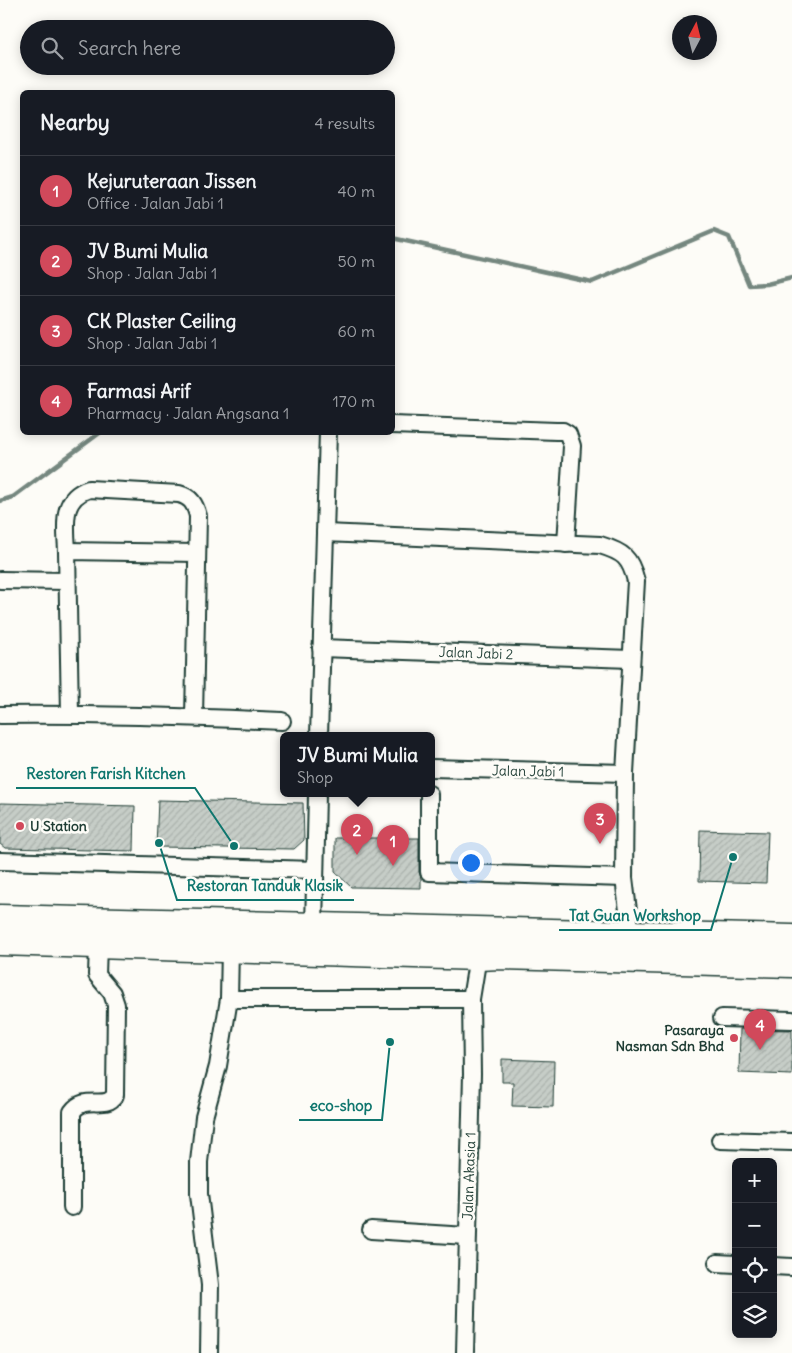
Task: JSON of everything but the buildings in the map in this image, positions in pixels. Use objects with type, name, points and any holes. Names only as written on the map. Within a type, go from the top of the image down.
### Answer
[{"type":"highway","points":[[0,919],[792,939]]},
{"type":"highway","points":[[0,941],[478,956],[792,963]]},
{"type":"street","points":[[395,425],[563,431],[568,434],[572,446],[566,544]]},
{"type":"street","points":[[319,732],[328,435]]},
{"type":"street","points":[[70,714],[66,516],[73,498],[80,492],[90,490],[179,494],[187,496],[193,501],[198,516],[194,717]]},
{"type":"street","points":[[325,533],[600,545],[616,550],[625,556],[632,566],[636,580],[625,773],[624,878],[631,935]]},
{"type":"street","points":[[67,551],[197,553]]},
{"type":"street","points":[[0,580],[67,581]]},
{"type":"street","name":"Jalan Jabi 2","points":[[321,648],[631,659]]},
{"type":"street","points":[[0,715],[70,714],[282,721]]},
{"type":"street","name":"Jalan Jabi 1","points":[[435,768],[625,773]]},
{"type":"street","points":[[314,927],[317,797]]},
{"type":"street","points":[[429,797],[429,872],[624,878]]},
{"type":"street","points":[[0,861],[315,870]]},
{"type":"street","points":[[72,1207],[72,1112],[76,1106],[84,1102],[105,1103],[115,1095],[116,1004],[112,992],[97,976],[98,944]]},
{"type":"street","points":[[209,1353],[210,1285],[198,1179],[204,1117],[218,1066],[229,999],[230,948]]},
{"type":"street","name":"Jalan Akasia 1","points":[[465,1353],[472,1074],[470,999],[478,956]]},
{"type":"street","points":[[229,999],[470,999]]},
{"type":"street","points":[[722,1018],[792,1020]]},
{"type":"street","points":[[720,1140],[792,1142]]},
{"type":"street","points":[[371,1230],[467,1236]]},
{"type":"street","points":[[717,1263],[732,1264]]},
{"type":"street","points":[[777,1266],[792,1266]]},
{"type":"waterway","points":[[395,239],[592,282],[714,231],[729,237],[749,285],[767,284],[792,278]]},
{"type":"waterway","points":[[0,501],[13,497],[97,435]]},
{"type":"place","name":"U Station","points":[[20,826]]},
{"type":"place","name":"Restoran Tanduk Klasik","points":[[159,843]]},
{"type":"place","name":"CK Plaster Ceiling","points":[[600,844]]},
{"type":"place","name":"Restoren Farish Kitchen","points":[[234,846]]},
{"type":"place","name":"JV Bumi Mulia","points":[[357,855]]},
{"type":"place","name":"Tat Guan Workshop","points":[[733,857]]},
{"type":"place","name":"Kejuruteraan Jissen","points":[[393,866]]},
{"type":"place","name":"Pasaraya Nasman Sdn Bhd","points":[[734,1038]]},
{"type":"place","name":"eco-shop","points":[[390,1042]]},
{"type":"place","name":"Farmasi Arif","points":[[760,1050]]}]
